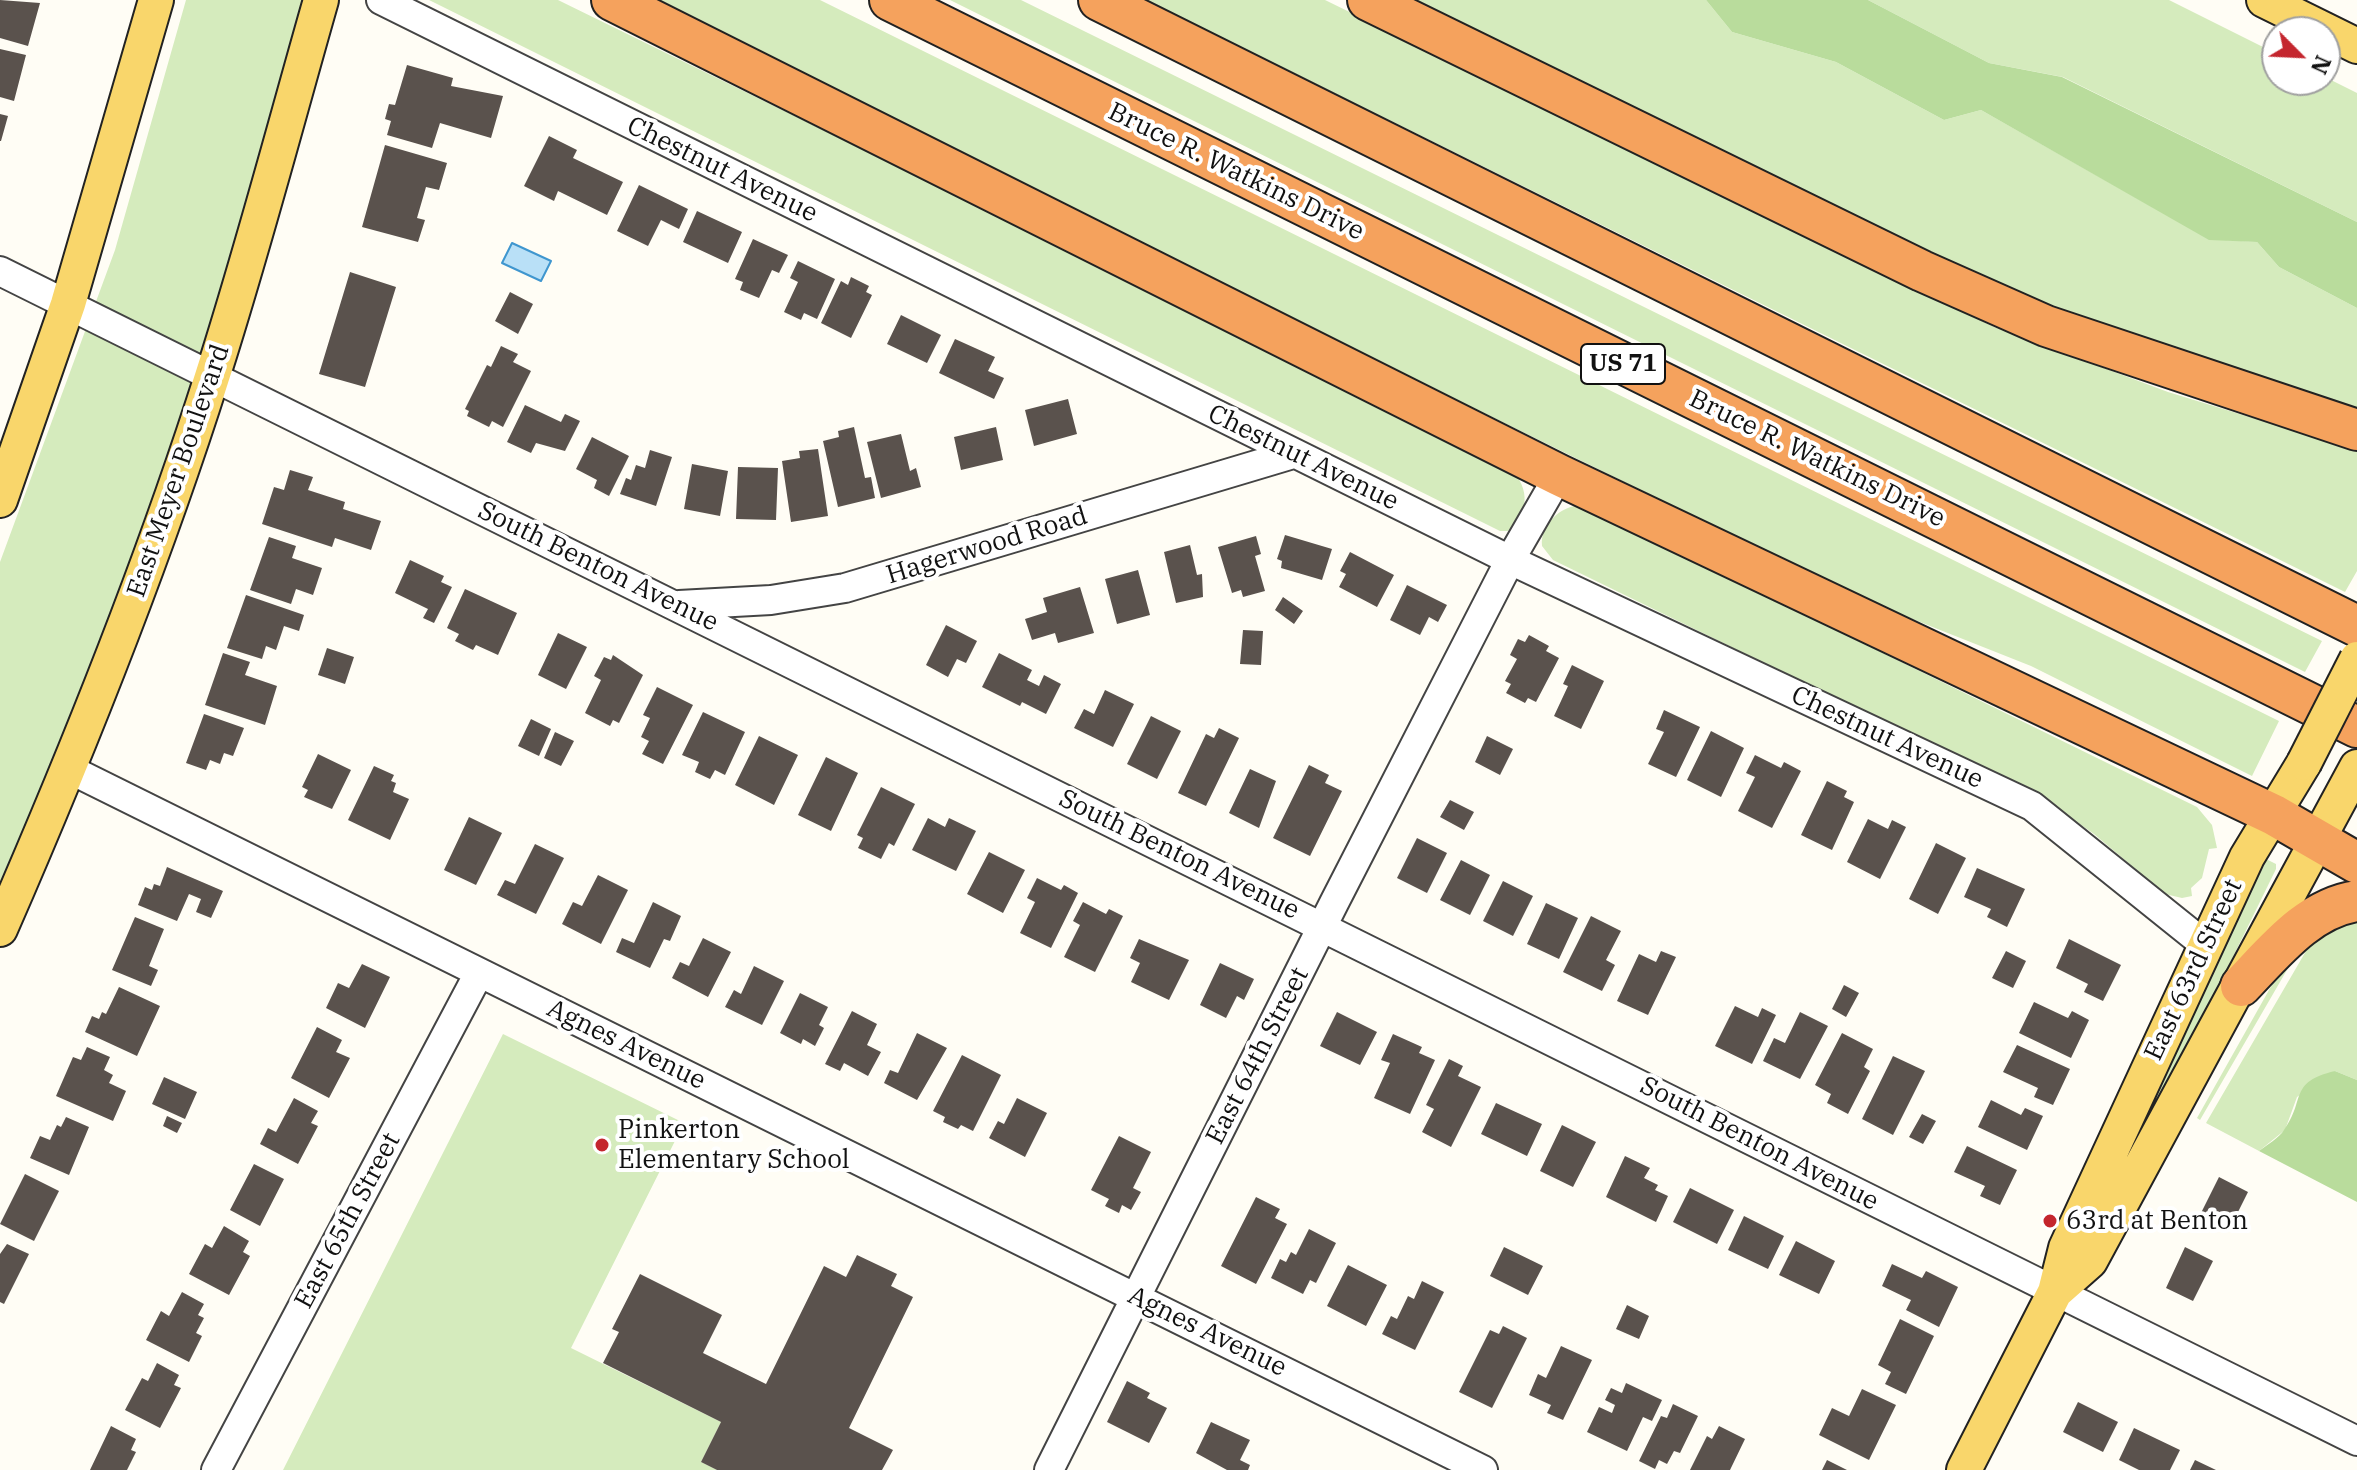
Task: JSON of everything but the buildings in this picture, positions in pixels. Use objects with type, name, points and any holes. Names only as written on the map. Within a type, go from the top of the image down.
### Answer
[{"type":"highway","points":[[612,0],[1559,475],[2274,815],[2357,863]]},
{"type":"highway","name":"Bruce R. Watkins Drive","points":[[890,0],[2357,727]]},
{"type":"highway","points":[[1099,0],[2357,626]]},
{"type":"highway","points":[[1368,0],[1922,271],[2046,326],[2357,430]]},
{"type":"highway","points":[[2241,986],[2289,936],[2337,904],[2357,901]]},
{"type":"main road","points":[[0,500],[68,304],[156,0]]},
{"type":"main road","name":"East Meyer Boulevard","points":[[0,929],[69,769],[135,602],[213,376],[321,0]]},
{"type":"main road","points":[[2264,0],[2354,38]]},
{"type":"main road","name":"East 63rd Street","points":[[1964,1470],[2055,1292],[2066,1248],[2204,944],[2247,857],[2304,763],[2357,659]]},
{"type":"main road","name":"East 63rd Street","points":[[2055,1292],[2090,1261],[2352,776]]},
{"type":"street","name":"Chestnut Avenue","points":[[381,0],[1510,560],[2032,806],[2204,944]]},
{"type":"street","name":"South Benton Avenue","points":[[0,271],[2357,1441]]},
{"type":"street","name":"Hagerwood Road","points":[[675,606],[771,600],[845,588],[1293,454]]},
{"type":"street","name":"East 64th Street","points":[[1049,1470],[1322,926],[1510,560],[1559,475]]},
{"type":"street","name":"Agnes Avenue","points":[[69,769],[1483,1470]]},
{"type":"street","name":"East 65th Street","points":[[216,1470],[479,973]]},
{"type":"green space","points":[[186,0],[306,0],[264,152],[154,507],[0,895],[0,562],[115,250]]},
{"type":"green space","points":[[429,0],[558,0],[1506,465],[1514,472],[1523,489],[1525,497],[1521,515],[1508,531],[1500,531]]},
{"type":"green space","points":[[642,0],[820,0],[2279,721],[2252,776],[2031,666],[1867,601]]},
{"type":"green space","points":[[950,0],[1021,0],[2322,641],[2305,672]]},
{"type":"green space","points":[[1146,0],[1325,0],[1994,327],[2168,392],[2357,450],[2357,571],[2345,592]]},
{"type":"green space","points":[[1406,0],[1706,0],[1732,32],[1836,62],[1944,120],[1981,110],[2209,239],[2257,242],[2279,267],[2357,308],[2357,409],[2121,336],[1979,279]]},
{"type":"green space","points":[[1706,0],[1868,0],[1989,63],[2062,77],[2357,222],[2357,308],[2279,267],[2257,242],[2209,240],[1981,110],[1944,120],[1836,62],[1732,32]]},
{"type":"green space","points":[[1868,0],[2169,0],[2261,46],[2261,96],[2341,96],[2341,85],[2357,93],[2357,222],[2063,77],[1989,63]]},
{"type":"green space","points":[[1581,505],[2197,807],[2212,825],[2217,848],[2209,849],[2202,878],[2191,888],[2192,896],[2182,898],[2165,894],[2094,834],[2047,801],[1553,560],[1542,546],[1544,530],[1559,513]]},
{"type":"green space","points":[[2266,859],[2276,864],[2276,869],[2163,1100],[2140,1125],[2261,861]]},
{"type":"green space","points":[[2357,915],[2357,1080],[2335,1071],[2297,1097],[2285,1130],[2259,1151],[2206,1123],[2306,951],[2321,937],[2346,925],[2345,919]]},
{"type":"green space","points":[[2302,944],[2200,1120],[2197,1118],[2278,974]]},
{"type":"green space","points":[[503,1034],[684,1123],[571,1348],[721,1422],[701,1462],[717,1470],[283,1470]]},
{"type":"green space","points":[[2335,1071],[2357,1080],[2357,1202],[2259,1151],[2284,1130],[2304,1087],[2320,1075]]},
{"type":"water","points":[[512,243],[551,261],[541,281],[502,263]]},
{"type":"place","name":"Pinkerton Elementary School","points":[[602,1145]]},
{"type":"place","name":"63rd at Benton","points":[[2050,1221]]}]
